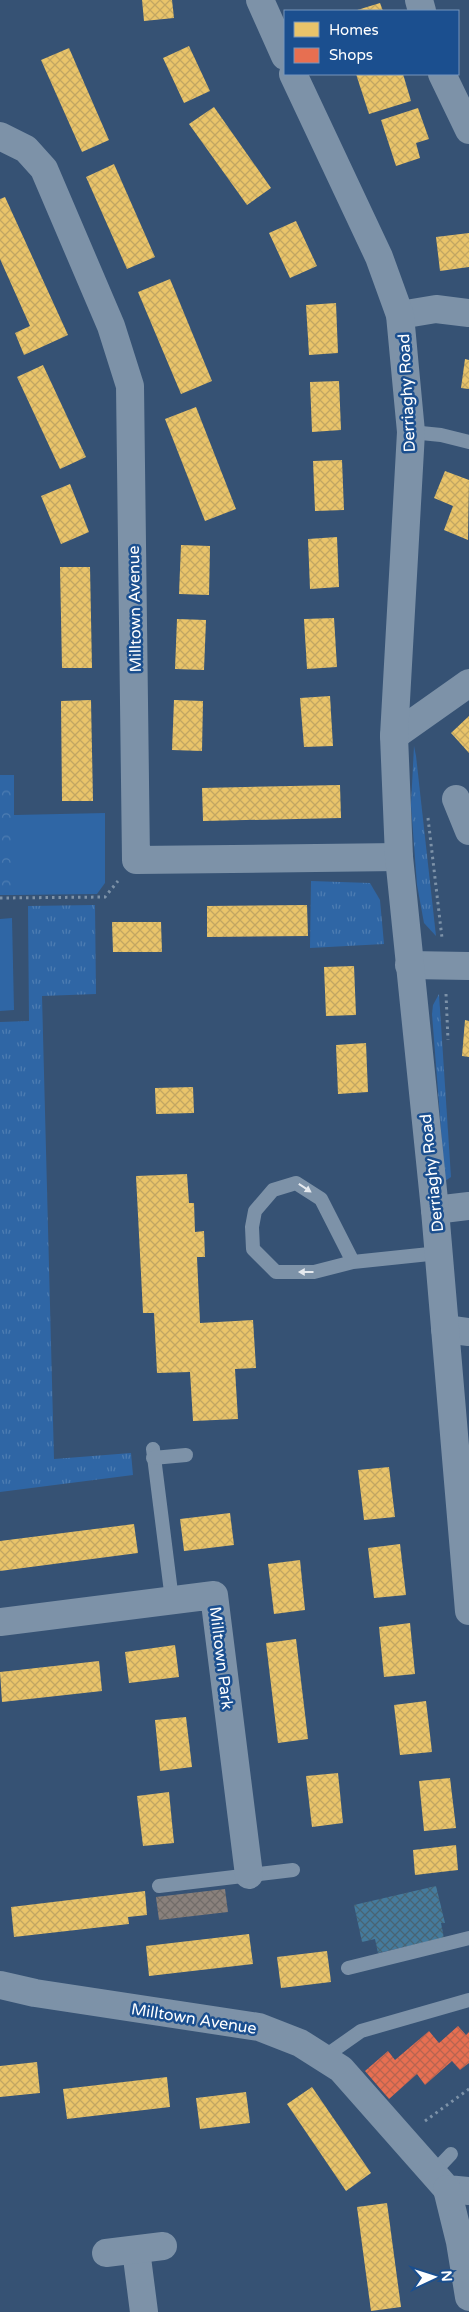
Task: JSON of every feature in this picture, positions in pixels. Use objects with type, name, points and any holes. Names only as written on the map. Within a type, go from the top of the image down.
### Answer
[{"type":"street","points":[[260,0],[284,54]]},
{"type":"street","name":"Derriaghy Road","points":[[293,75],[379,257],[400,316],[411,432],[394,736],[399,857],[439,1253],[457,1330],[469,1611]]},
{"type":"street","points":[[442,75],[469,130]]},
{"type":"street","name":"Milltown Avenue","points":[[0,136],[26,149],[44,169],[111,326],[130,386],[136,860]]},
{"type":"street","points":[[400,316],[436,309],[469,313]]},
{"type":"street","points":[[394,736],[469,683]]},
{"type":"street","points":[[456,799],[469,831]]},
{"type":"street","points":[[136,860],[399,857]]},
{"type":"street","points":[[409,965],[469,966]]},
{"type":"street","points":[[435,1210],[469,1206]]},
{"type":"street","name":"Milltown Park","points":[[0,1622],[214,1595],[249,1875]]},
{"type":"street","name":"Milltown Avenue","points":[[0,1985],[35,1993],[259,2027],[300,2043],[324,2057],[341,2069],[400,2137],[450,2177],[469,2297]]},
{"type":"street","points":[[106,2253],[163,2246]]},
{"type":"street","points":[[136,2250],[144,2312]]},
{"type":"lane","points":[[411,432],[441,435],[469,442]]},
{"type":"lane","points":[[353,1262],[321,1199],[296,1182],[273,1190],[256,1211],[252,1227],[253,1249],[276,1272],[314,1272],[353,1262],[439,1253]]},
{"type":"lane","points":[[172,1600],[153,1453],[186,1455]]},
{"type":"lane","points":[[159,1886],[293,1870]]},
{"type":"lane","points":[[348,1968],[469,1938]]},
{"type":"lane","points":[[324,2057],[361,2031],[469,2000]]},
{"type":"path","points":[[0,898],[106,897],[136,860]]},
{"type":"path","points":[[400,2137],[469,2090]]},
{"type":"green space","points":[[414,746],[436,936],[424,923],[417,885],[411,805]]},
{"type":"green space","points":[[0,775],[14,775],[14,895],[0,895]]},
{"type":"green space","points":[[105,813],[105,883],[97,894],[14,895],[14,815]]},
{"type":"green space","points":[[311,881],[370,883],[380,900],[384,944],[310,948]]},
{"type":"green space","points":[[95,905],[96,994],[42,996],[54,1459],[131,1453],[133,1475],[0,1492],[0,1022],[29,1021],[28,906]]},
{"type":"green space","points":[[12,918],[14,1010],[0,1011],[0,919]]},
{"type":"green space","points":[[439,994],[451,1177],[445,1181],[432,1014],[433,1005]]},
{"type":"building: Homes","points":[[142,0],[172,0],[174,18],[144,21]]},
{"type":"building: Homes","points":[[380,3],[383,10],[357,10]]},
{"type":"building: Homes","points":[[189,46],[210,91],[184,103],[163,58]]},
{"type":"building: Homes","points":[[69,48],[109,140],[82,152],[41,60]]},
{"type":"building: Homes","points":[[356,75],[403,75],[411,101],[369,114]]},
{"type":"building: Homes","points":[[214,107],[271,188],[247,205],[189,124]]},
{"type":"building: Homes","points":[[418,108],[429,139],[416,143],[420,158],[396,166],[381,120]]},
{"type":"building: Homes","points":[[114,164],[155,257],[127,269],[86,177]]},
{"type":"building: Homes","points":[[5,197],[68,335],[24,355],[15,333],[30,326],[0,259],[0,199]]},
{"type":"building: Homes","points":[[296,221],[317,266],[290,278],[269,233]]},
{"type":"building: Homes","points":[[469,233],[469,267],[440,271],[436,237]]},
{"type":"building: Homes","points":[[170,279],[212,381],[181,394],[138,292]]},
{"type":"building: Homes","points":[[336,303],[338,353],[309,355],[306,305]]},
{"type":"building: Homes","points":[[465,359],[469,360],[469,389],[461,388]]},
{"type":"building: Homes","points":[[43,365],[86,457],[60,469],[17,377]]},
{"type":"building: Homes","points":[[339,381],[341,430],[312,432],[310,382]]},
{"type":"building: Homes","points":[[196,407],[236,509],[205,521],[165,419]]},
{"type":"building: Homes","points":[[342,460],[344,510],[315,511],[313,461]]},
{"type":"building: Homes","points":[[445,471],[469,480],[468,540],[444,530],[453,506],[434,498]]},
{"type":"building: Homes","points":[[70,484],[89,532],[61,544],[41,496]]},
{"type":"building: Homes","points":[[337,537],[339,587],[310,589],[308,539]]},
{"type":"building: Homes","points":[[181,545],[210,546],[209,595],[179,594]]},
{"type":"building: Homes","points":[[60,567],[90,567],[92,668],[62,668]]},
{"type":"building: Homes","points":[[334,618],[337,667],[307,669],[304,619]]},
{"type":"building: Homes","points":[[177,619],[206,620],[204,670],[175,669]]},
{"type":"building: Homes","points":[[330,696],[333,746],[304,747],[300,698]]},
{"type":"building: Homes","points":[[91,700],[93,801],[62,801],[61,701]]},
{"type":"building: Homes","points":[[174,700],[203,701],[202,751],[172,750]]},
{"type":"building: Homes","points":[[469,716],[469,753],[451,733]]},
{"type":"building: Homes","points":[[340,785],[341,818],[203,821],[202,788]]},
{"type":"building: Homes","points":[[307,905],[308,936],[207,937],[207,906]]},
{"type":"building: Homes","points":[[112,922],[161,922],[162,952],[113,952]]},
{"type":"building: Homes","points":[[354,966],[356,1015],[326,1016],[324,967]]},
{"type":"building: Homes","points":[[465,1020],[469,1021],[469,1057],[462,1056]]},
{"type":"building: Homes","points":[[366,1043],[368,1092],[338,1094],[336,1045]]},
{"type":"building: Homes","points":[[193,1087],[194,1113],[156,1114],[155,1088]]},
{"type":"building: Homes","points":[[187,1174],[189,1203],[194,1203],[195,1232],[204,1231],[205,1257],[197,1257],[200,1323],[253,1320],[256,1368],[235,1369],[238,1419],[193,1421],[190,1372],[157,1373],[154,1313],[143,1313],[136,1176]]},
{"type":"building: Homes","points":[[389,1467],[395,1517],[364,1520],[358,1470]]},
{"type":"building: Homes","points":[[230,1513],[234,1545],[184,1551],[180,1519]]},
{"type":"building: Homes","points":[[134,1524],[138,1553],[0,1571],[0,1541]]},
{"type":"building: Homes","points":[[400,1544],[406,1595],[374,1598],[368,1548]]},
{"type":"building: Homes","points":[[300,1560],[305,1610],[274,1614],[268,1564]]},
{"type":"building: Homes","points":[[410,1623],[415,1674],[384,1677],[379,1627]]},
{"type":"building: Homes","points":[[296,1639],[308,1739],[278,1743],[266,1643]]},
{"type":"building: Homes","points":[[175,1645],[179,1677],[129,1683],[125,1652]]},
{"type":"building: Homes","points":[[99,1661],[102,1691],[2,1702],[0,1672]]},
{"type":"building: Homes","points":[[426,1701],[432,1752],[400,1755],[394,1705]]},
{"type":"building: Homes","points":[[186,1717],[192,1767],[160,1771],[155,1720]]},
{"type":"building: Homes","points":[[338,1773],[343,1823],[312,1827],[306,1776]]},
{"type":"building: Homes","points":[[450,1778],[456,1828],[424,1831],[419,1781]]},
{"type":"building: Homes","points":[[169,1792],[174,1843],[143,1846],[137,1796]]},
{"type":"building: Homes","points":[[456,1845],[458,1870],[415,1875],[413,1850]]},
{"type":"building: Homes","points":[[145,1891],[147,1915],[128,1917],[129,1924],[14,1937],[11,1907]]},
{"type":"building: Homes","points":[[249,1934],[253,1964],[149,1976],[146,1946]]},
{"type":"building: Homes","points":[[327,1951],[331,1982],[281,1988],[277,1957]]},
{"type":"building: Homes","points":[[37,2062],[40,2093],[0,2097],[0,2066]]},
{"type":"building: Homes","points":[[167,2077],[170,2107],[67,2119],[63,2089]]},
{"type":"building: Homes","points":[[312,2087],[371,2173],[346,2191],[287,2104]]},
{"type":"building: Homes","points":[[246,2092],[250,2123],[200,2129],[196,2098]]},
{"type":"building: Homes","points":[[387,2203],[401,2307],[371,2311],[357,2207]]},
{"type":"building: Shops","points":[[458,2026],[466,2035],[469,2032],[469,2063],[460,2070],[452,2061],[425,2085],[417,2074],[389,2099],[365,2071],[388,2051],[395,2060],[429,2031],[439,2043]]},
{"type":"building: Public","points":[[436,1886],[445,1923],[441,1923],[444,1938],[378,1953],[375,1939],[362,1942],[354,1905]]},
{"type":"building: Industry","points":[[225,1889],[228,1912],[159,1920],[156,1897]]}]
